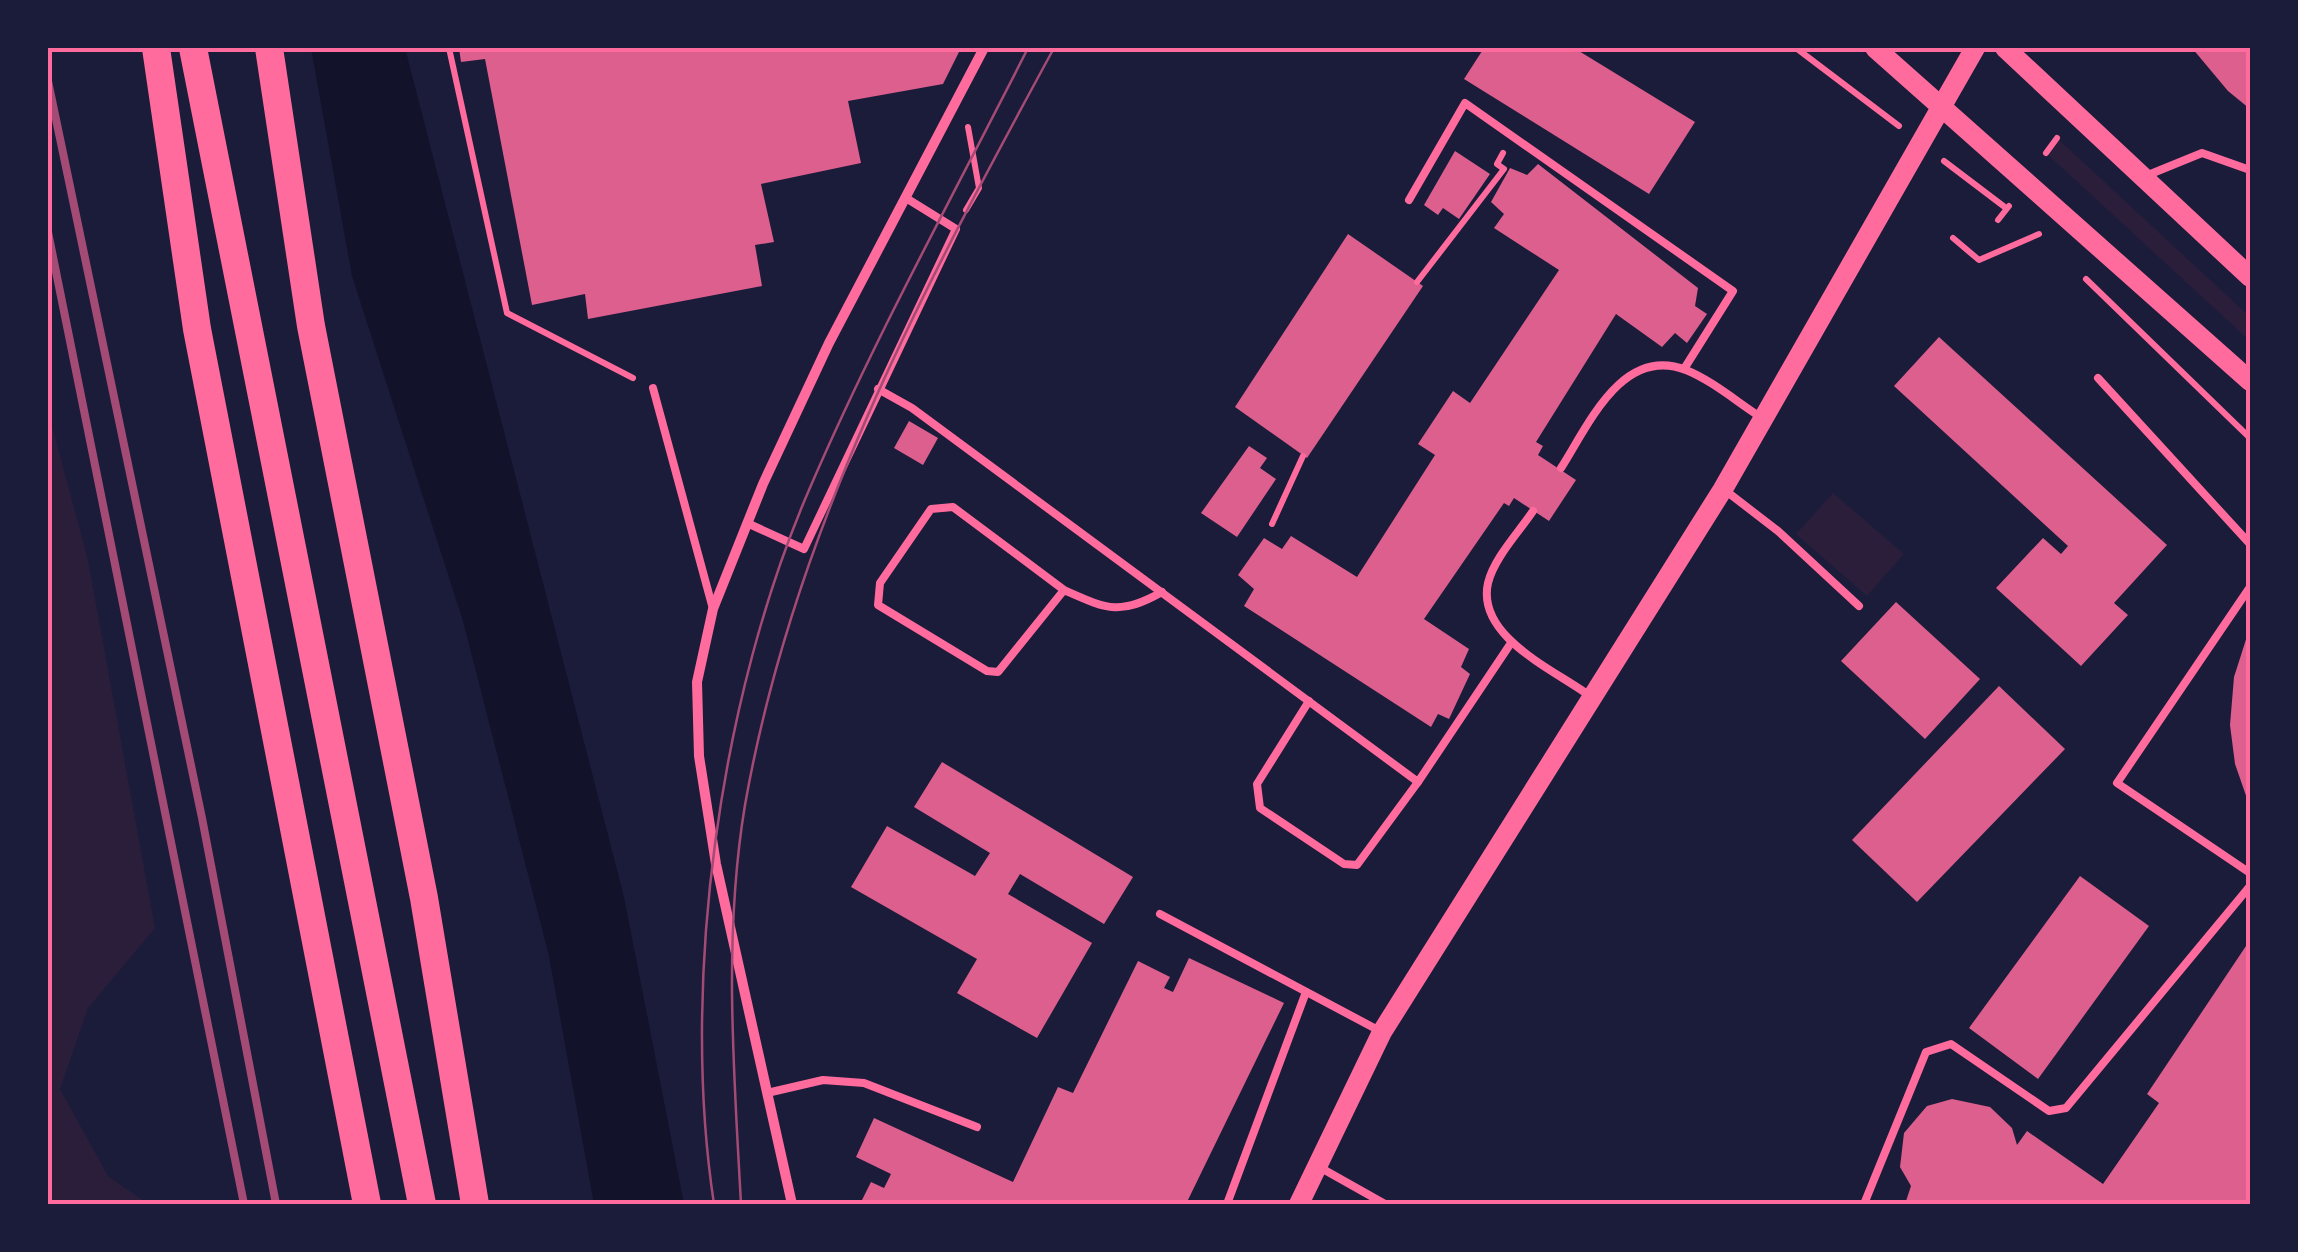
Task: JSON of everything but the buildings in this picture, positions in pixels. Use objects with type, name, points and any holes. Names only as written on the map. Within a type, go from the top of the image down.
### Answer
[{"type":"highway","points":[[156,48],[198,328],[367,1204]]},
{"type":"highway","points":[[193,48],[422,1204]]},
{"type":"highway","points":[[269,48],[311,326],[424,898],[475,1204]]},
{"type":"main road","points":[[1875,48],[2250,381]]},
{"type":"main road","points":[[1298,1204],[1382,1032],[1723,488],[1975,48]]},
{"type":"main road","points":[[2005,48],[2250,277]]},
{"type":"street","points":[[792,1204],[716,864],[700,756],[697,682],[714,610],[747,523],[829,344],[984,48]]},
{"type":"lane","points":[[1409,200],[1465,103],[1733,291],[1684,370]]},
{"type":"lane","points":[[2144,177],[2202,153],[2250,170]]},
{"type":"lane","points":[[747,523],[804,549],[956,229],[906,198]]},
{"type":"lane","points":[[1561,468],[1621,381],[1654,366],[1684,370],[1763,419]]},
{"type":"lane","points":[[2098,378],[2250,544]]},
{"type":"lane","points":[[653,388],[714,610]]},
{"type":"lane","points":[[878,388],[912,408],[1418,782]]},
{"type":"lane","points":[[1723,488],[1778,531],[1859,606]]},
{"type":"lane","points":[[1064,590],[998,672],[986,671],[878,604],[877,593],[931,509],[940,506],[952,508],[1064,590],[1102,607],[1131,609],[1162,592]]},
{"type":"lane","points":[[1533,511],[1488,580],[1486,598],[1494,620],[1511,643],[1594,699]]},
{"type":"lane","points":[[2250,587],[2117,782],[2250,873]]},
{"type":"lane","points":[[1310,701],[1257,784],[1260,808],[1344,864],[1357,864],[1418,782],[1511,643]]},
{"type":"lane","points":[[1864,1204],[1926,1052],[1951,1044],[2049,1110],[2066,1108],[2250,886]]},
{"type":"lane","points":[[1160,914],[1382,1032]]},
{"type":"lane","points":[[1227,1204],[1306,992]]},
{"type":"lane","points":[[766,1093],[823,1080],[864,1083],[977,1126]]},
{"type":"lane","points":[[1317,1166],[1385,1204]]},
{"type":"path","points":[[449,48],[506,313],[653,388]]},
{"type":"path","points":[[1796,48],[1903,129]]},
{"type":"path","points":[[956,229],[978,188],[973,144],[958,98]]},
{"type":"path","points":[[1417,282],[1504,168],[1497,164],[1514,134]]},
{"type":"path","points":[[2046,153],[2057,138]]},
{"type":"path","points":[[1933,152],[2009,210]]},
{"type":"path","points":[[2024,222],[2053,247]]},
{"type":"path","points":[[1953,238],[1980,260],[2039,234]]},
{"type":"path","points":[[2081,275],[2250,438]]},
{"type":"path","points":[[1272,524],[1303,456]]},
{"type":"shaded area","points":[[311,48],[405,48],[624,897],[684,1204],[594,1204],[549,956],[463,621],[352,276]]},
{"type":"shaded area","points":[[2057,138],[2250,317],[2250,341],[2046,153]]},
{"type":"shaded area","points":[[48,411],[88,560],[155,928],[88,1008],[60,1089],[108,1176],[148,1204],[48,1204]]},
{"type":"shaded area","points":[[1833,493],[1904,554],[1867,596],[1796,534]]},
{"type":"tram line","points":[[714,1204],[705,1118],[702,1028],[706,935],[715,841],[752,657],[778,571],[834,434],[1028,48]]},
{"type":"tram line","points":[[741,1204],[732,1004],[734,904],[745,805],[767,704],[795,605],[868,414],[957,229],[1054,48]]},
{"type":"railway","points":[[48,81],[202,818],[276,1204]]},
{"type":"railway","points":[[48,232],[244,1204]]}]
